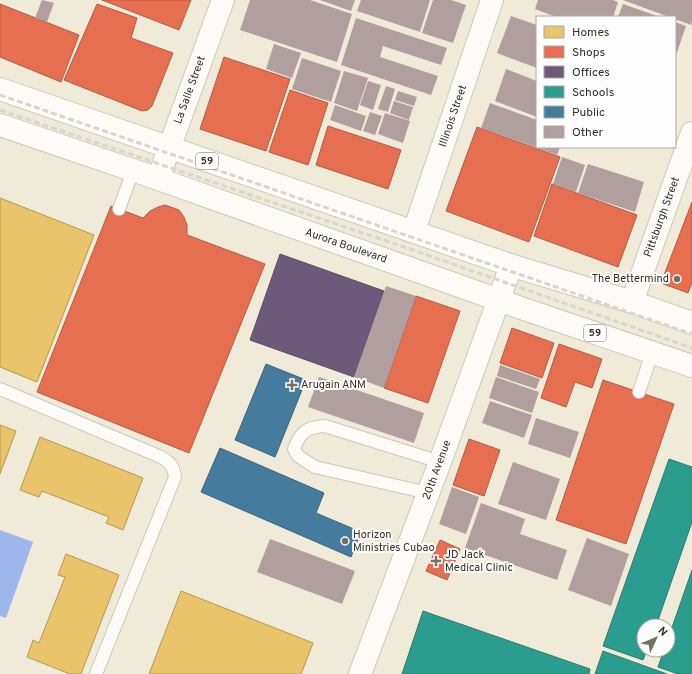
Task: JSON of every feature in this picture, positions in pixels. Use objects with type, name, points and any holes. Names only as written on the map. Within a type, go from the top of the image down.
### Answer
[{"type":"main road","name":"La Salle Street","points":[[158,179],[223,0]]},
{"type":"main road","name":"Illinois Street","points":[[414,232],[492,0]]},
{"type":"main road","name":"59","points":[[0,89],[510,265],[632,302],[692,323]]},
{"type":"main road","name":"Aurora Boulevard","points":[[0,126],[158,179],[692,366]]},
{"type":"main road","name":"Pittsburgh Street","points":[[632,302],[692,133]]},
{"type":"main road","name":"20th Avenue","points":[[360,674],[440,462],[510,265]]},
{"type":"lane","points":[[119,209],[133,171]]},
{"type":"lane","points":[[639,392],[652,353]]},
{"type":"lane","points":[[0,389],[161,457],[172,465],[175,477],[96,674]]},
{"type":"lane","points":[[428,493],[315,467],[298,456],[294,449],[298,439],[308,429],[325,426],[440,462]]},
{"type":"water","points":[[0,530],[33,542],[6,618],[0,616]]},
{"type":"building: Homes","points":[[0,198],[94,235],[37,382],[0,367]]},
{"type":"building: Homes","points":[[0,425],[16,431],[0,474]]},
{"type":"building: Homes","points":[[40,437],[143,478],[123,530],[106,523],[109,517],[42,491],[39,497],[20,490]]},
{"type":"building: Homes","points":[[66,554],[119,575],[81,674],[70,674],[27,657],[33,640],[39,643],[65,577],[58,575]]},
{"type":"building: Homes","points":[[181,591],[313,643],[301,674],[149,674]]},
{"type":"building: Shops","points":[[102,0],[191,0],[179,30]]},
{"type":"building: Shops","points":[[0,4],[79,35],[61,82],[0,57]]},
{"type":"building: Shops","points":[[97,4],[137,18],[131,38],[173,53],[152,106],[148,110],[142,111],[64,80]]},
{"type":"building: Shops","points":[[224,57],[290,79],[266,151],[200,129]]},
{"type":"building: Shops","points":[[290,90],[328,103],[308,165],[269,152]]},
{"type":"building: Shops","points":[[328,126],[401,150],[388,189],[316,165]]},
{"type":"building: Shops","points":[[477,127],[560,157],[529,242],[446,211]]},
{"type":"building: Shops","points":[[552,184],[637,215],[618,267],[534,236]]},
{"type":"building: Shops","points":[[692,202],[692,283],[688,293],[661,283]]},
{"type":"building: Shops","points":[[165,205],[179,210],[187,225],[187,235],[265,264],[189,453],[37,392],[111,206],[143,218],[150,211]]},
{"type":"building: Shops","points":[[416,296],[460,311],[428,403],[384,388]]},
{"type":"building: Shops","points":[[512,328],[554,343],[542,378],[500,363]]},
{"type":"building: Shops","points":[[559,344],[602,359],[592,388],[575,382],[566,407],[541,398]]},
{"type":"building: Shops","points":[[603,380],[674,404],[626,544],[556,520]]},
{"type":"building: Shops","points":[[469,439],[500,450],[484,496],[453,485]]},
{"type":"building: Shops","points":[[440,540],[460,549],[447,580],[426,571]]},
{"type":"building: Offices","points":[[280,254],[384,291],[354,377],[250,340]]},
{"type":"building: Schools","points":[[669,459],[692,467],[692,522],[659,618],[636,618],[636,658],[603,646]]},
{"type":"building: Schools","points":[[692,570],[692,674],[678,674],[658,667],[661,658],[676,658],[675,618]]},
{"type":"building: Schools","points":[[423,611],[590,669],[589,674],[402,674]]},
{"type":"building: Schools","points":[[603,651],[667,674],[595,674]]},
{"type":"building: Public","points":[[266,364],[306,380],[275,457],[235,440]]},
{"type":"building: Public","points":[[220,448],[324,493],[316,513],[361,532],[351,557],[201,492]]},
{"type":"building: Other","points":[[42,0],[54,3],[47,22],[35,18]]},
{"type":"building: Other","points":[[250,0],[310,0],[352,14],[337,62],[240,30]]},
{"type":"building: Other","points":[[320,0],[355,0],[351,11]]},
{"type":"building: Other","points":[[361,0],[430,0],[420,32],[357,11]]},
{"type":"building: Other","points":[[433,0],[451,0],[466,5],[453,43],[422,33]]},
{"type":"building: Other","points":[[538,0],[613,0],[618,2],[613,16],[553,16],[535,9]]},
{"type":"building: Other","points":[[623,0],[692,0],[691,25],[676,19],[676,16],[666,16]]},
{"type":"building: Other","points":[[623,4],[657,16],[618,16]]},
{"type":"building: Other","points":[[511,16],[536,25],[536,68],[497,53]]},
{"type":"building: Other","points":[[356,18],[447,48],[441,65],[383,46],[380,57],[438,76],[431,95],[341,65]]},
{"type":"building: Other","points":[[676,22],[686,26],[676,55]]},
{"type":"building: Other","points":[[274,44],[301,53],[292,78],[266,69]]},
{"type":"building: Other","points":[[302,58],[341,71],[331,102],[292,89]]},
{"type":"building: Other","points":[[506,69],[536,81],[536,117],[495,101]]},
{"type":"building: Other","points":[[344,71],[368,78],[357,111],[334,103]]},
{"type":"building: Other","points":[[368,81],[381,85],[373,110],[360,105]]},
{"type":"building: Other","points":[[386,86],[395,89],[388,112],[378,109]]},
{"type":"building: Other","points":[[398,91],[417,97],[414,106],[395,100]]},
{"type":"building: Other","points":[[394,101],[413,107],[409,120],[390,113]]},
{"type":"building: Other","points":[[490,103],[536,120],[536,148],[481,128]]},
{"type":"building: Other","points":[[335,105],[366,116],[361,131],[330,120]]},
{"type":"building: Other","points":[[370,112],[382,116],[375,135],[363,131]]},
{"type":"building: Other","points":[[385,113],[410,121],[403,143],[378,134]]},
{"type":"building: Other","points":[[537,148],[560,148],[557,155]]},
{"type":"building: Other","points":[[562,157],[585,165],[576,192],[553,184]]},
{"type":"building: Other","points":[[588,164],[644,182],[635,212],[578,193]]},
{"type":"building: Other","points":[[386,286],[416,296],[384,388],[354,377]]},
{"type":"building: Other","points":[[500,365],[540,379],[536,389],[497,376]]},
{"type":"building: Other","points":[[319,377],[424,413],[414,443],[308,407]]},
{"type":"building: Other","points":[[496,377],[539,392],[532,413],[489,398]]},
{"type":"building: Other","points":[[490,401],[532,415],[524,438],[482,423]]},
{"type":"building: Other","points":[[536,418],[579,432],[570,458],[528,444]]},
{"type":"building: Other","points":[[513,462],[560,479],[546,520],[498,504]]},
{"type":"building: Other","points":[[452,487],[479,497],[466,534],[439,524]]},
{"type":"building: Other","points":[[481,503],[525,519],[520,534],[567,550],[557,580],[465,548]]},
{"type":"building: Other","points":[[587,538],[629,554],[611,606],[568,590]]},
{"type":"building: Other","points":[[270,539],[355,571],[342,604],[257,572]]},
{"type":"railway","points":[[0,95],[692,334]]},
{"type":"railway","points":[[0,110],[410,249],[692,348]]},
{"type":"place","name":"The Bettermind","points":[[677,279]]},
{"type":"place","name":"Arugain ANM","points":[[292,385]]},
{"type":"place","name":"Horizon Ministries Cubao","points":[[345,541]]},
{"type":"place","name":"JD Jack Medical Clinic","points":[[436,561]]}]
